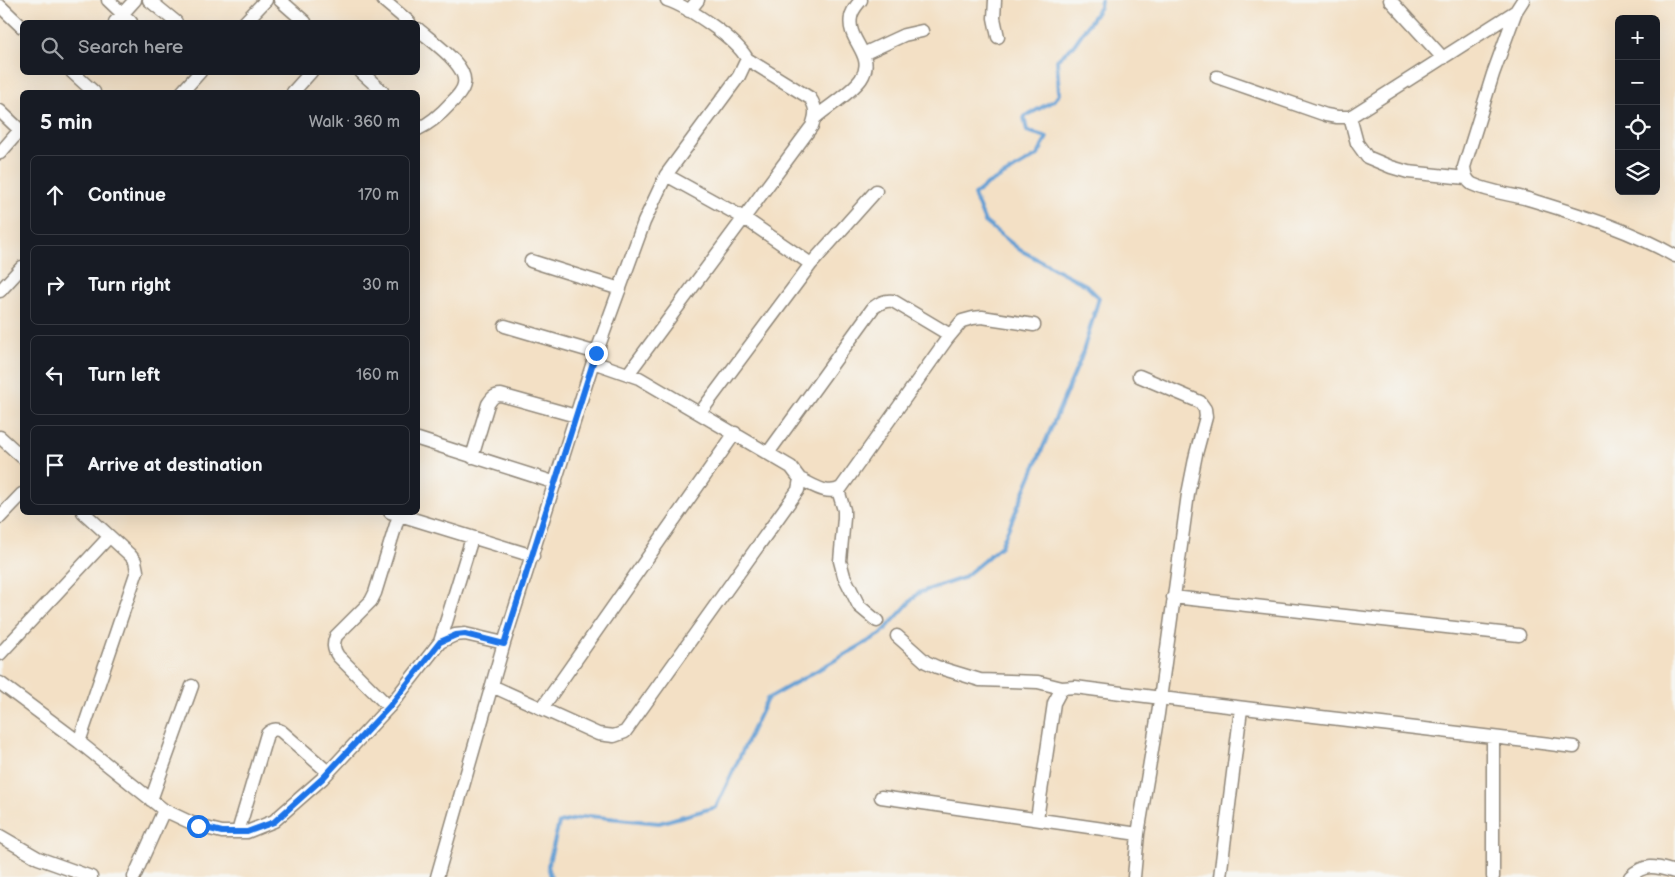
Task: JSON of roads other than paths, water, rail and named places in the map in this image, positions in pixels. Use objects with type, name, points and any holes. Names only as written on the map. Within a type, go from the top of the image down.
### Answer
[{"type":"street","points":[[108,0],[123,20],[135,0]]},
{"type":"street","points":[[149,0],[174,20]]},
{"type":"street","points":[[280,0],[303,20]]},
{"type":"street","points":[[383,0],[407,20]]},
{"type":"street","points":[[628,374],[812,126],[816,116],[816,106],[810,98],[747,59],[740,49],[726,37],[689,11],[667,0]]},
{"type":"street","points":[[689,11],[698,0]]},
{"type":"street","points":[[816,116],[855,87],[866,69],[867,61],[852,32],[850,23],[854,10],[860,0]]},
{"type":"street","points":[[995,0],[994,18],[998,37]]},
{"type":"street","points":[[1390,0],[1443,58]]},
{"type":"street","points":[[247,20],[260,2]]},
{"type":"street","points":[[1216,77],[1326,115],[1337,118],[1350,117],[1443,58],[1519,5]]},
{"type":"street","points":[[1519,5],[1493,74],[1464,168],[1466,178],[1470,183],[1480,187],[1508,193],[1598,220],[1639,236],[1675,256]]},
{"type":"street","points":[[0,6],[20,25]]},
{"type":"street","points":[[863,54],[904,35],[922,31]]},
{"type":"street","points":[[420,32],[456,63],[463,73],[464,84],[460,93],[442,114],[420,128]]},
{"type":"street","points":[[437,877],[504,644],[576,416],[595,357],[644,222],[666,175],[739,76],[747,59]]},
{"type":"street","points":[[75,75],[92,90]]},
{"type":"street","points":[[183,90],[192,75]]},
{"type":"street","points":[[295,90],[309,75]]},
{"type":"street","points":[[363,75],[381,90]]},
{"type":"street","points":[[0,112],[20,130]]},
{"type":"street","points":[[1350,117],[1357,142],[1367,157],[1408,172],[1466,178]]},
{"type":"street","points":[[0,153],[20,132]]},
{"type":"street","points":[[666,175],[744,218],[811,264]]},
{"type":"street","points":[[700,413],[811,264],[876,191]]},
{"type":"street","points":[[531,261],[620,289]]},
{"type":"street","points":[[0,291],[20,269]]},
{"type":"street","points":[[768,453],[873,308],[881,302],[886,300],[893,301],[950,335]]},
{"type":"street","points":[[504,326],[595,357],[639,378],[792,467],[800,479],[831,492],[841,488],[950,335],[962,321],[982,317],[1034,325]]},
{"type":"street","points":[[1134,877],[1138,834],[1160,698],[1188,494],[1206,417],[1205,409],[1200,402],[1139,376]]},
{"type":"street","points":[[472,457],[488,404],[496,395],[576,416]]},
{"type":"street","points":[[542,708],[735,433]]},
{"type":"street","points":[[0,436],[20,453]]},
{"type":"street","points":[[420,441],[556,483]]},
{"type":"street","points":[[492,686],[598,734],[614,736],[625,732],[798,490],[800,479]]},
{"type":"street","points":[[838,490],[844,510],[840,562],[842,569],[858,606],[877,621]]},
{"type":"street","points":[[0,517],[20,496]]},
{"type":"street","points":[[79,742],[137,571],[135,561],[109,537],[92,515]]},
{"type":"street","points":[[389,707],[338,656],[334,650],[334,644],[336,636],[371,601],[375,593],[394,515]]},
{"type":"street","points":[[397,515],[533,556]]},
{"type":"street","points":[[0,654],[109,537]]},
{"type":"street","points":[[0,683],[79,742],[164,810],[198,826],[222,832],[247,832],[274,822],[328,772],[389,707],[440,642],[472,538]]},
{"type":"street","points":[[1173,597],[1519,635]]},
{"type":"street","points":[[440,642],[456,635],[465,634],[504,644]]},
{"type":"street","points":[[897,636],[926,662],[980,680],[1003,682],[1033,681],[1062,688],[1075,687],[1241,709],[1306,714],[1574,747]]},
{"type":"street","points":[[151,800],[192,686]]},
{"type":"street","points":[[1037,819],[1054,703],[1062,688]]},
{"type":"street","points":[[1220,877],[1241,709]]},
{"type":"street","points":[[238,832],[267,734],[271,730],[281,731],[328,772]]},
{"type":"street","points":[[1493,737],[1493,877]]},
{"type":"street","points":[[881,796],[1138,834]]},
{"type":"street","points":[[134,877],[164,810]]},
{"type":"street","points":[[0,836],[38,858],[91,877]]},
{"type":"street","points":[[1630,877],[1640,869],[1656,867],[1675,872]]},
{"type":"waterway","points":[[551,877],[548,866],[559,823],[589,816],[659,823],[716,807],[767,699],[881,634],[918,593],[963,578],[1001,546],[1081,358],[1099,298],[1086,285],[1020,250],[985,222],[974,195],[985,186],[1038,155],[1047,137],[1027,131],[1024,117],[1055,100],[1059,94],[1057,60],[1074,45],[1100,7],[1101,0]]}]
